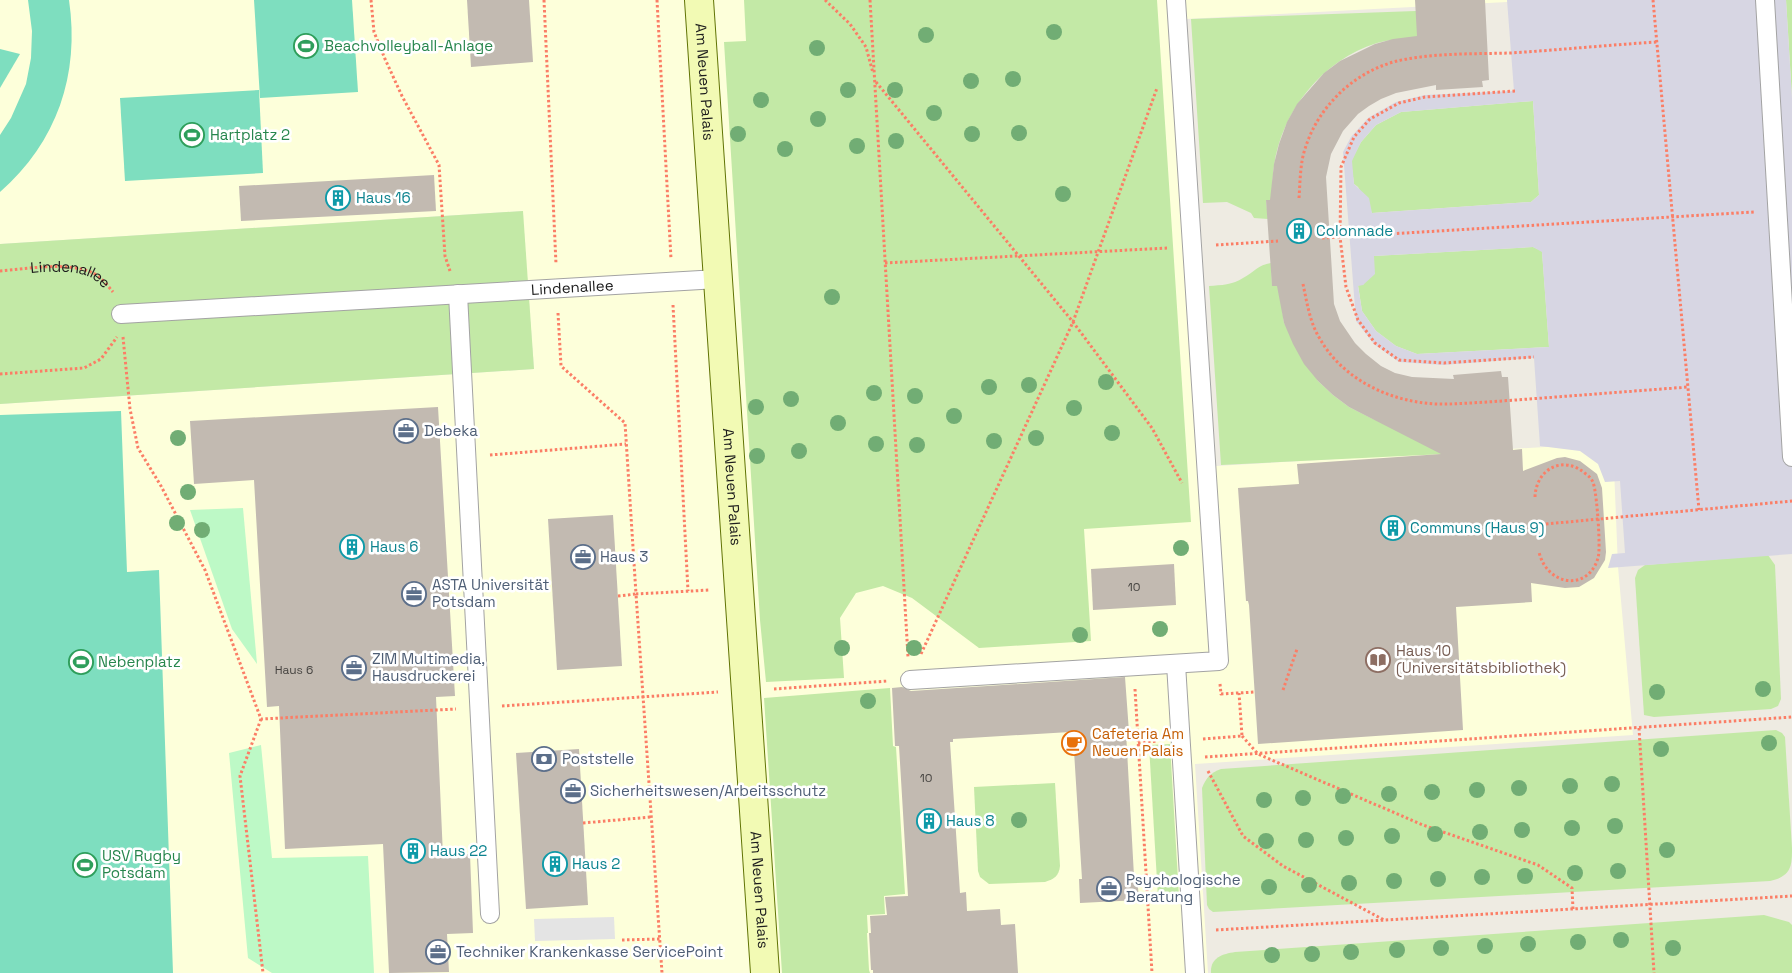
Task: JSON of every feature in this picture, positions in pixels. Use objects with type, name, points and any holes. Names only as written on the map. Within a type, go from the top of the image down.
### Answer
[{"type":"street","name":"Am Neuen Palais","points":[[699,0],[765,973]]},
{"type":"lane","points":[[910,680],[1219,660],[1176,0]]},
{"type":"lane","points":[[1765,0],[1792,457]]},
{"type":"lane","name":"Lindenallee","points":[[120,314],[718,279]]},
{"type":"lane","points":[[458,294],[490,914]]},
{"type":"lane","points":[[1176,664],[1195,973]]},
{"type":"path","points":[[371,0],[374,32],[385,59],[402,96],[439,165],[444,256],[458,294]]},
{"type":"path","points":[[544,0],[560,366],[625,423],[662,973]]},
{"type":"path","points":[[825,0],[850,24],[866,47],[875,80],[1073,322],[1152,428],[1183,484],[1208,500]]},
{"type":"path","points":[[870,0],[910,680]]},
{"type":"path","points":[[1653,0],[1699,510]]},
{"type":"path","points":[[1300,198],[1300,173],[1304,155],[1310,134],[1318,120],[1330,102],[1342,91],[1356,79],[1378,67],[1406,59],[1439,55],[1512,53],[1657,42]]},
{"type":"path","points":[[910,680],[1073,322],[1158,83],[1181,81]]},
{"type":"path","points":[[1515,91],[1425,97],[1399,103],[1370,119],[1354,137],[1341,167],[1340,237],[1346,287],[1358,320],[1375,343],[1399,360],[1444,363],[1534,357]]},
{"type":"path","points":[[1322,238],[1751,212]]},
{"type":"path","points":[[886,263],[1278,241]]},
{"type":"path","name":"Lindenallee","points":[[0,271],[62,267],[81,268],[95,274],[113,291],[120,314],[130,409],[138,448],[161,486],[205,570],[261,719]]},
{"type":"path","points":[[1304,284],[1312,322],[1319,338],[1331,356],[1358,379],[1400,399],[1448,404],[1688,387]]},
{"type":"path","points":[[0,374],[84,368],[101,359],[116,339],[120,314]]},
{"type":"path","points":[[466,456],[626,444]]},
{"type":"path","points":[[1535,498],[1538,481],[1544,474],[1559,465],[1574,466],[1592,479],[1597,520],[1598,558],[1586,575],[1579,579],[1571,580],[1555,577],[1543,566],[1539,552]]},
{"type":"path","points":[[1546,524],[1792,501]]},
{"type":"path","points":[[618,596],[739,589]]},
{"type":"path","points":[[1283,690],[1297,649]]},
{"type":"path","points":[[1134,666],[1152,973]]},
{"type":"path","points":[[263,973],[240,776],[261,719],[479,708],[910,680]]},
{"type":"path","points":[[1182,759],[1792,717]]},
{"type":"path","points":[[1639,728],[1654,973]]},
{"type":"path","points":[[1242,736],[1258,754],[1423,825],[1538,865],[1572,888],[1573,909]]},
{"type":"path","points":[[1201,758],[1243,836],[1283,866],[1385,920]]},
{"type":"path","points":[[584,823],[651,817]]},
{"type":"path","points":[[1192,932],[1792,896]]},
{"type":"path","points":[[622,940],[660,939]]},
{"type":"shaded area","points":[[0,0],[1546,0],[1186,19],[1216,466],[1613,443],[1618,567],[1633,735],[1195,764],[1208,973],[0,973],[0,404],[534,369],[522,211],[0,244]]},
{"type":"shaded area","points":[[1507,0],[1786,0],[1792,98],[1792,554],[1608,568],[1612,554],[1625,553],[1620,481],[1605,482],[1598,464],[1580,451],[1540,446],[1534,358],[1443,365],[1399,362],[1374,344],[1356,321],[1343,152],[1351,137],[1368,118],[1396,102],[1425,95],[1514,91]],"holes":[[[1533,101],[1539,195],[1531,202],[1372,213],[1369,198],[1354,184],[1352,161],[1361,142],[1376,125],[1401,112]],[[1533,247],[1542,252],[1549,347],[1417,354],[1396,346],[1376,331],[1362,311],[1358,286],[1363,285],[1375,274],[1374,256]]]},
{"type":"shaded area","points":[[614,917],[615,939],[535,941],[534,919]]},
{"type":"green space","points":[[28,0],[69,0],[72,28],[71,55],[67,81],[50,129],[20,172],[0,192],[0,135],[11,118],[26,84],[31,58],[32,31]]},
{"type":"green space","name":"Beachvolleyball-Anlage","points":[[254,0],[352,0],[358,92],[260,98]]},
{"type":"green space","points":[[744,0],[1157,0],[1191,522],[1084,529],[1091,641],[979,648],[912,598],[883,586],[856,593],[840,618],[844,678],[766,682],[760,620],[724,42],[746,41]]},
{"type":"green space","points":[[1786,0],[1792,0],[1792,97]]},
{"type":"green space","points":[[1443,10],[1445,36],[1377,43],[1357,51],[1339,62],[1308,90],[1296,107],[1279,145],[1273,170],[1273,200],[1266,200],[1268,219],[1254,218],[1251,213],[1227,202],[1203,203],[1191,19]]},
{"type":"green space","points":[[0,49],[20,54],[0,88]]},
{"type":"green space","name":"Hartplatz 2","points":[[259,90],[263,173],[125,181],[120,98]]},
{"type":"green space","points":[[1533,101],[1539,195],[1531,202],[1372,213],[1358,187],[1354,184],[1351,161],[1361,142],[1376,125],[1401,112]]},
{"type":"green space","points":[[523,211],[534,369],[0,404],[0,244]]},
{"type":"green space","points":[[1533,247],[1542,251],[1549,347],[1417,354],[1396,346],[1376,331],[1362,311],[1358,285],[1363,285],[1374,256]]},
{"type":"green space","points":[[1271,263],[1272,286],[1279,286],[1284,323],[1318,381],[1349,407],[1373,419],[1393,426],[1444,454],[1221,465],[1209,286],[1235,282],[1259,267]]},
{"type":"green space","points":[[121,411],[127,572],[159,570],[173,973],[0,973],[0,415]]},
{"type":"green space","points":[[243,508],[257,664],[232,629],[190,510]]},
{"type":"green space","points":[[1768,555],[1775,565],[1781,699],[1778,706],[1771,709],[1654,717],[1644,715],[1635,578],[1638,570],[1645,565]]},
{"type":"green space","points":[[890,688],[893,746],[896,747],[905,894],[884,896],[885,914],[867,915],[870,973],[782,973],[764,698]]},
{"type":"green space","points":[[1776,730],[1785,737],[1792,848],[1792,860],[1789,870],[1777,879],[1770,881],[1213,912],[1207,905],[1202,788],[1209,776],[1221,769]]},
{"type":"green space","points":[[1170,744],[1179,897],[1158,898],[1149,745]]},
{"type":"green space","points":[[261,745],[272,858],[368,856],[374,973],[272,973],[248,958],[229,753]]},
{"type":"green space","points":[[1055,783],[1060,866],[1057,875],[1045,882],[989,884],[980,877],[978,871],[974,787]]},
{"type":"green space","points":[[1764,915],[1789,922],[1792,925],[1792,973],[1211,973],[1212,964],[1215,960],[1235,952]]},
{"type":"building","points":[[467,0],[529,0],[533,62],[471,67]]},
{"type":"building","points":[[1415,0],[1485,0],[1489,80],[1482,81],[1483,87],[1436,90],[1436,85],[1396,93],[1369,106],[1358,114],[1343,131],[1331,154],[1326,177],[1334,304],[1340,321],[1355,343],[1381,366],[1395,373],[1412,377],[1454,379],[1453,375],[1501,371],[1502,377],[1508,377],[1513,450],[1522,449],[1523,471],[1557,458],[1565,457],[1580,461],[1597,474],[1602,488],[1605,560],[1594,578],[1579,587],[1565,588],[1531,583],[1532,602],[1456,607],[1463,730],[1258,744],[1249,605],[1248,601],[1246,601],[1238,488],[1299,484],[1297,464],[1441,454],[1349,407],[1318,381],[1304,364],[1284,323],[1277,286],[1272,286],[1266,200],[1270,200],[1274,164],[1279,144],[1287,122],[1297,104],[1324,73],[1340,61],[1375,44],[1393,39],[1417,36]]},
{"type":"building","name":"Haus 16","points":[[434,175],[436,211],[241,221],[239,186]]},
{"type":"building","name":"Haus 6","points":[[438,407],[455,696],[436,697],[443,856],[470,854],[473,933],[447,934],[449,972],[389,973],[383,844],[285,849],[279,706],[267,707],[254,480],[194,484],[190,421]]},
{"type":"building","name":"Haus 3","points":[[613,515],[622,666],[557,670],[548,519]]},
{"type":"building","points":[[1174,564],[1176,605],[1093,610],[1091,569]]},
{"type":"building","name":"Haus 8","points":[[1125,677],[1129,732],[1126,732],[1134,876],[1137,875],[1139,900],[1080,903],[1079,879],[1082,879],[1073,735],[1070,735],[1070,732],[953,739],[953,742],[950,742],[960,893],[966,892],[967,911],[1000,909],[1001,925],[1015,924],[1018,973],[873,973],[873,970],[871,970],[869,933],[871,933],[870,916],[887,915],[885,897],[908,896],[899,746],[895,746],[892,688],[902,687],[911,691]]},
{"type":"building","name":"Haus 2","points":[[579,749],[588,905],[526,909],[516,753]]},
{"type":"place","name":"Beachvolleyball-Anlage","points":[[306,46]]},
{"type":"place","name":"Hartplatz 2","points":[[192,135]]},
{"type":"place","name":"Haus 16","points":[[338,198]]},
{"type":"place","name":"Colonnade","points":[[1299,231]]},
{"type":"place","name":"Debeka","points":[[406,431]]},
{"type":"place","name":"Communs (Haus 9)","points":[[1393,528]]},
{"type":"place","name":"Haus 6","points":[[352,547]]},
{"type":"place","name":"Haus 3","points":[[583,557]]},
{"type":"place","name":"ASTA Universität Potsdam","points":[[414,594]]},
{"type":"place","name":"Haus 10 (Universitätsbibliothek)","points":[[1378,660]]},
{"type":"place","name":"Nebenplatz","points":[[81,662]]},
{"type":"place","name":"ZIM Multimedia, Hausdruckerei","points":[[354,668]]},
{"type":"place","name":"Cafeteria Am Neuen Palais","points":[[1074,743]]},
{"type":"place","name":"Poststelle","points":[[544,759]]},
{"type":"place","name":"Sicherheitswesen/Arbeitsschutz","points":[[573,791]]},
{"type":"place","name":"Haus 8","points":[[929,821]]},
{"type":"place","name":"Haus 22","points":[[413,851]]},
{"type":"place","name":"Haus 2","points":[[555,864]]},
{"type":"place","name":"USV Rugby Potsdam","points":[[85,865]]},
{"type":"place","name":"Psychologische Beratung","points":[[1109,889]]},
{"type":"place","name":"Techniker Krankenkasse ServicePoint","points":[[438,952]]}]
